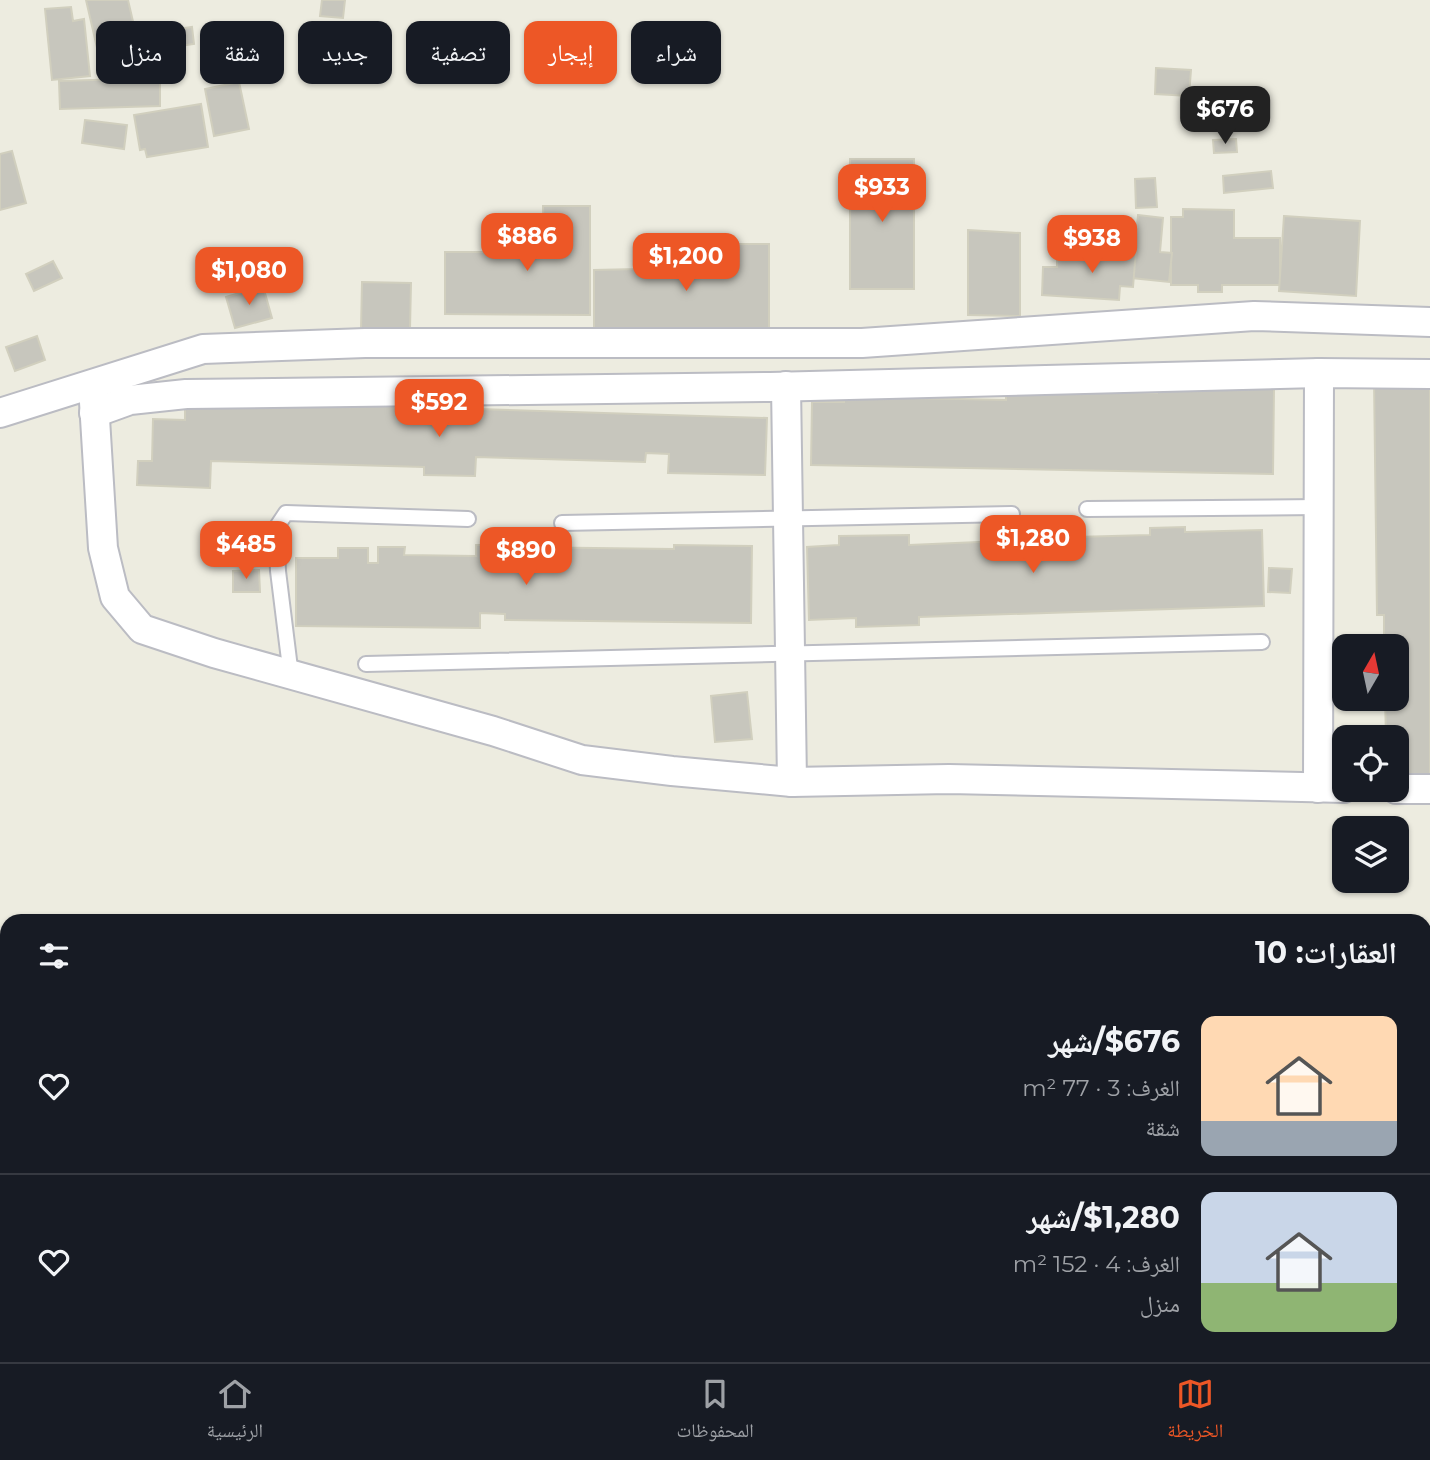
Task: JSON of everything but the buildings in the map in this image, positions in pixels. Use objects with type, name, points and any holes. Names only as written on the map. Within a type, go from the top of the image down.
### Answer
[{"type":"street","points":[[93,399],[203,349],[365,343],[862,343],[1254,316],[1430,322]]},
{"type":"street","points":[[93,399],[103,548],[115,597],[142,629],[290,676],[493,731],[582,760],[792,782],[949,779],[1331,788],[1319,507],[1320,373]]},
{"type":"street","points":[[0,413],[93,399],[130,400],[186,394],[786,386],[1320,373],[1430,374]]},
{"type":"street","points":[[786,386],[792,782]]},
{"type":"street","points":[[1409,789],[1430,789]]},
{"type":"lane","points":[[1087,509],[1319,507]]},
{"type":"lane","points":[[290,676],[276,528],[286,513],[468,519]]},
{"type":"lane","points":[[562,523],[1012,514]]},
{"type":"lane","points":[[366,664],[1262,642]]}]
